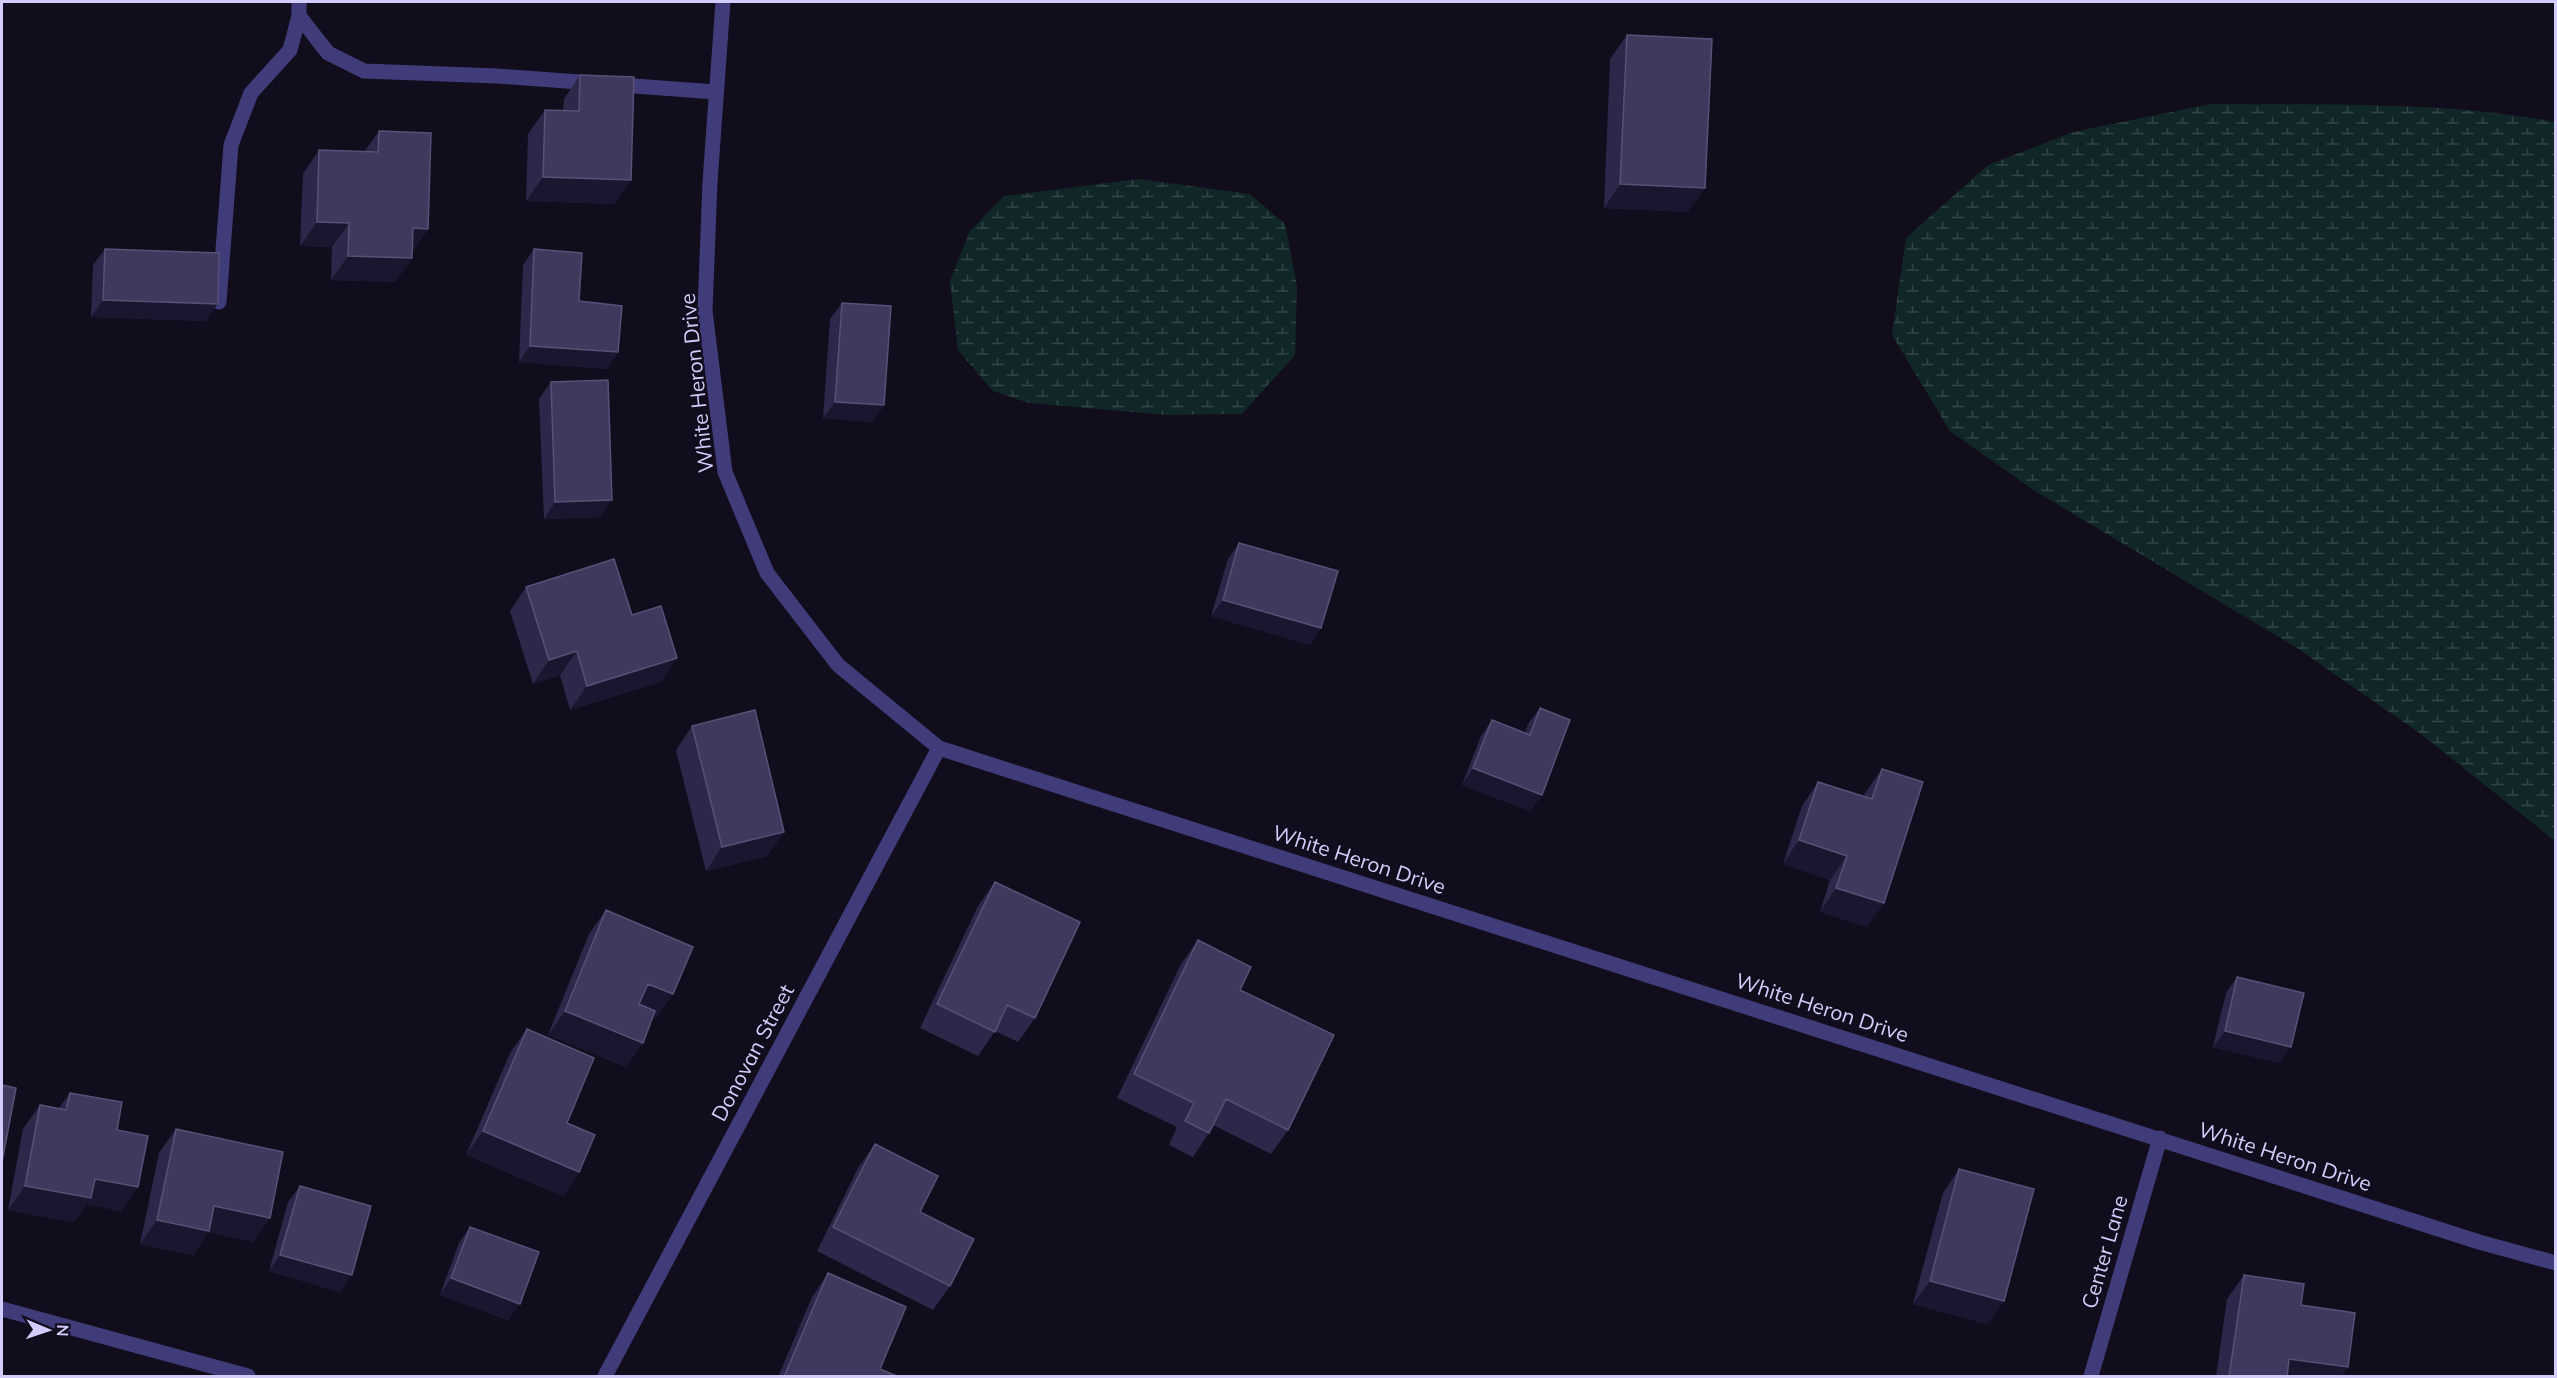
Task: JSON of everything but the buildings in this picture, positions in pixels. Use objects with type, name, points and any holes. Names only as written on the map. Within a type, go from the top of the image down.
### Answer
[{"type":"street","name":"White Heron Drive","points":[[723,2],[710,182],[705,311],[725,472],[767,573],[838,665],[939,748],[2479,1242],[2556,1263]]},
{"type":"street","points":[[299,9],[328,53],[364,71],[497,76],[716,92]]},
{"type":"street","points":[[219,302],[231,145],[252,93],[291,50],[299,9]]},
{"type":"street","name":"Donovan Street","points":[[605,1377],[939,748]]},
{"type":"street","name":"Center Lane","points":[[2091,1377],[2160,1138]]},
{"type":"street","points":[[2,1310],[248,1377]]},
{"type":"green space","points":[[2211,104],[2428,107],[2471,110],[2555,122],[2555,841],[2421,734],[2294,646],[2032,489],[1950,431],[1892,335],[1906,238],[1988,165],[2073,132]]},
{"type":"green space","points":[[1138,179],[1250,194],[1285,224],[1297,286],[1295,355],[1242,414],[1166,415],[1029,403],[993,391],[958,350],[950,281],[970,231],[1004,196]]}]
